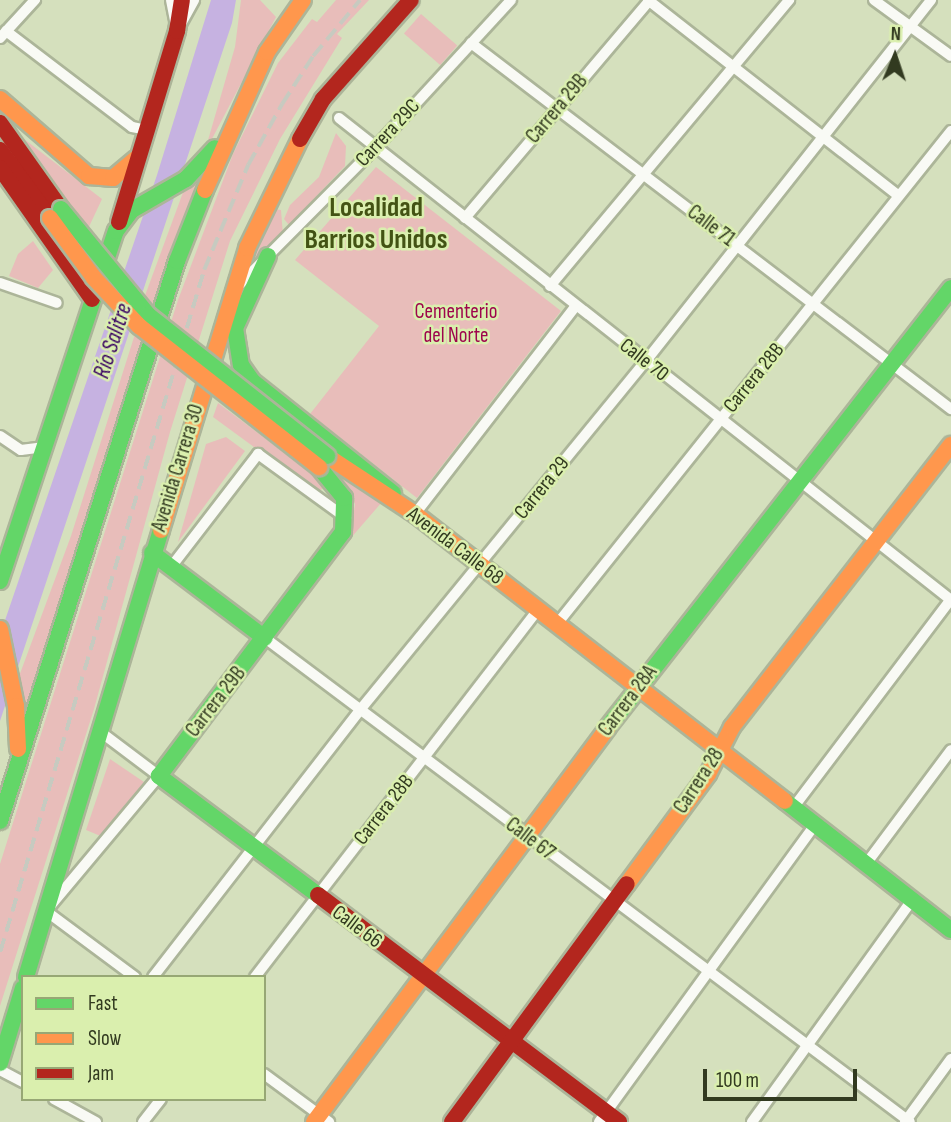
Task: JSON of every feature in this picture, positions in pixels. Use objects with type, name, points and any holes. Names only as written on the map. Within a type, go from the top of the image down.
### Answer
[{"type":"main road","points":[[0,581],[47,447],[141,152],[177,31],[182,0]]},
{"type":"main road","points":[[0,821],[107,494],[167,288],[230,127],[267,52],[303,0]]},
{"type":"main road","name":"Avenida Carrera 30","points":[[27,975],[98,730],[232,292],[261,215],[316,110],[411,0]]},
{"type":"main road","points":[[0,99],[89,176],[121,175],[141,152]]},
{"type":"main road","name":"Avenida Calle 68","points":[[0,123],[55,214]]},
{"type":"main road","points":[[116,231],[139,205],[186,178],[206,160],[230,127]]},
{"type":"main road","name":"Avenida Calle 68","points":[[0,150],[148,315],[323,462],[415,514],[912,900],[949,923]]},
{"type":"main road","points":[[0,168],[92,299]]},
{"type":"main road","points":[[268,256],[236,328],[236,348],[246,375],[370,471],[415,514]]},
{"type":"main road","name":"Carrera 28A","points":[[321,1119],[422,976],[637,687],[951,288]]},
{"type":"main road","name":"Carrera 28","points":[[452,1122],[613,903],[720,751],[732,727],[951,445]]},
{"type":"main road","name":"Avenida Calle 68","points":[[323,462],[344,498],[346,518]]},
{"type":"main road","name":"Carrera 29B","points":[[159,776],[336,545],[346,518]]},
{"type":"main road","name":"Calle 67","points":[[152,553],[265,638]]},
{"type":"main road","points":[[0,599],[10,556]]},
{"type":"main road","points":[[0,629],[18,720],[16,775]]},
{"type":"main road","name":"Calle 66","points":[[159,776],[511,1042],[608,1119]]},
{"type":"main road","points":[[0,1063],[21,995]]},
{"type":"street","points":[[35,0],[3,35],[132,127],[147,130]]},
{"type":"street","points":[[171,0],[177,31]]},
{"type":"street","points":[[177,31],[194,0]]},
{"type":"street","name":"Carrera 29C","points":[[232,292],[375,148],[511,0]]},
{"type":"street","points":[[649,0],[899,196]]},
{"type":"street","name":"Carrera 29B","points":[[465,218],[649,0]]},
{"type":"street","points":[[550,286],[789,0]]},
{"type":"street","points":[[874,0],[951,56]]},
{"type":"street","name":"Carrera 29","points":[[155,975],[255,849],[360,710],[646,361],[931,0]]},
{"type":"street","name":"Calle 71","points":[[471,43],[951,409]]},
{"type":"street","name":"Calle 70","points":[[339,118],[951,599]]},
{"type":"street","name":"Carrera 28B","points":[[556,624],[950,136]]},
{"type":"street","points":[[0,283],[57,303]]},
{"type":"street","points":[[415,514],[576,306]]},
{"type":"street","points":[[0,436],[21,450],[47,447]]},
{"type":"street","points":[[171,567],[258,454],[346,518]]},
{"type":"street","points":[[793,808],[951,599]]},
{"type":"street","name":"Carrera 28B","points":[[257,975],[538,610]]},
{"type":"street","name":"Calle 67","points":[[265,638],[613,903],[907,1121]]},
{"type":"street","name":"Calle 66","points":[[98,730],[159,776]]},
{"type":"street","points":[[866,864],[951,750]]},
{"type":"street","name":"Carrera 29B","points":[[46,911],[159,776]]},
{"type":"street","points":[[608,1119],[815,825]]},
{"type":"street","points":[[752,1122],[912,900]]},
{"type":"street","points":[[46,911],[132,975]]},
{"type":"street","points":[[907,1121],[951,1059]]},
{"type":"street","points":[[0,1070],[21,1081]]},
{"type":"street","points":[[266,1076],[321,1119]]},
{"type":"street","points":[[58,1101],[96,1122]]},
{"type":"street","points":[[143,1122],[159,1101]]},
{"type":"green space","points":[[241,0],[260,0],[276,17],[204,154],[235,47]]},
{"type":"green space","points":[[336,0],[369,0],[337,34],[342,38],[280,139],[230,241],[170,432],[94,709],[0,1006],[0,864],[178,300],[233,154],[278,63],[312,19],[317,22]]},
{"type":"green space","points":[[421,14],[457,45],[440,65],[404,34]]},
{"type":"green space","points":[[15,132],[102,199],[87,231]]},
{"type":"green space","points":[[336,133],[346,146],[345,166],[289,225],[284,219],[290,205],[319,177]]},
{"type":"green space","name":"Cementerio del Norte","points":[[376,167],[561,311],[417,498],[310,414],[379,326],[295,260]]},
{"type":"green space","points":[[200,176],[152,309],[143,301],[185,187]]},
{"type":"green space","points":[[273,209],[281,210],[283,235],[249,268]]},
{"type":"green space","points":[[33,241],[53,270],[38,288],[9,276],[18,254]]},
{"type":"green space","points":[[135,334],[143,341],[25,725],[18,679],[71,536]]},
{"type":"green space","points":[[218,403],[327,485],[317,493],[213,417]]},
{"type":"green space","points":[[226,437],[245,451],[178,542],[206,444]]},
{"type":"green space","points":[[340,476],[382,502],[350,539],[355,504]]},
{"type":"green space","points":[[110,759],[144,782],[103,837],[86,830]]},
{"type":"water","name":"Río Salitre","points":[[211,0],[236,0],[232,23],[0,721],[0,635],[157,175]]},
{"type":"railway","points":[[0,952],[204,270],[248,165],[282,104],[313,56],[360,0]]},
{"type":"traffic: fast","points":[[0,581],[116,231],[132,210],[186,179],[215,148]]},
{"type":"traffic: fast","points":[[0,821],[177,261],[205,190]]},
{"type":"traffic: fast","points":[[61,209],[148,315],[327,456]]},
{"type":"traffic: fast","points":[[268,256],[235,328],[241,365],[252,381],[393,493]]},
{"type":"traffic: fast","points":[[608,727],[951,288]]},
{"type":"traffic: fast","points":[[318,895],[159,776],[343,532],[344,498],[319,467]]},
{"type":"traffic: fast","points":[[27,975],[161,530]]},
{"type":"traffic: fast","points":[[152,553],[265,638]]},
{"type":"traffic: fast","points":[[785,801],[951,930]]},
{"type":"traffic: fast","points":[[0,1063],[21,995]]},
{"type":"traffic: slow","points":[[205,190],[267,52],[303,0]]},
{"type":"traffic: slow","points":[[0,99],[89,176],[113,178],[136,159]]},
{"type":"traffic: slow","points":[[161,530],[247,248],[300,139]]},
{"type":"traffic: slow","points":[[50,218],[94,278],[139,326],[319,467]]},
{"type":"traffic: slow","points":[[627,884],[708,774],[732,727],[951,445]]},
{"type":"traffic: slow","points":[[327,456],[415,514],[785,801]]},
{"type":"traffic: slow","points":[[0,629],[16,706],[18,749]]},
{"type":"traffic: slow","points":[[314,1122],[608,727]]},
{"type":"traffic: jam","points":[[119,222],[177,31],[182,0]]},
{"type":"traffic: jam","points":[[300,139],[323,99],[411,0]]},
{"type":"traffic: jam","points":[[0,123],[61,209]]},
{"type":"traffic: jam","points":[[0,150],[50,218]]},
{"type":"traffic: jam","points":[[0,168],[92,299]]},
{"type":"traffic: jam","points":[[452,1122],[627,884]]},
{"type":"traffic: jam","points":[[318,895],[619,1122]]},
{"type":"district","name":"Localidad Barrios Unidos","points":[[376,224]]}]
